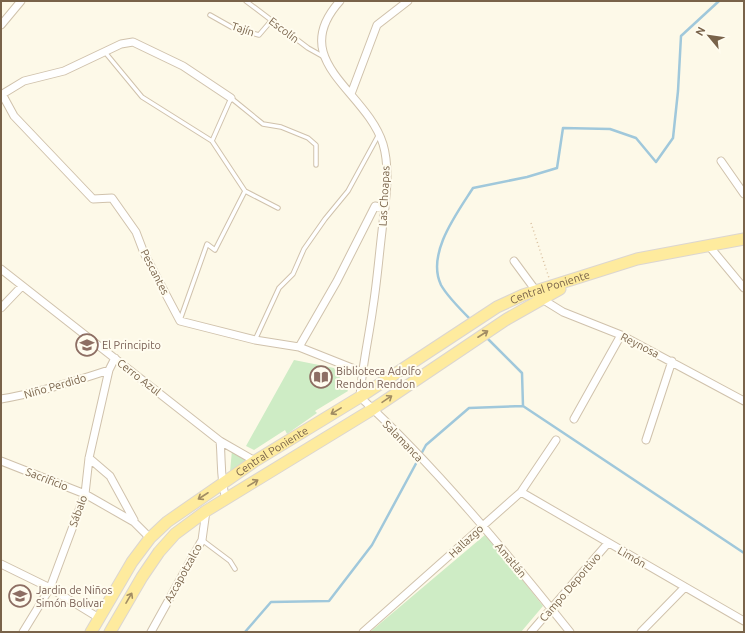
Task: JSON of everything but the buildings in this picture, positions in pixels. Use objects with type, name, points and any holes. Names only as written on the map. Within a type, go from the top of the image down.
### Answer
[{"type":"main road","points":[[582,277],[637,260],[744,239]]},
{"type":"main road","name":"Central Poniente","points":[[110,632],[142,577],[159,552],[175,534],[206,511],[373,409],[507,319],[538,295],[552,287],[582,277]]},
{"type":"main road","name":"Central Poniente","points":[[91,632],[132,562],[150,538],[181,510],[256,461],[360,397],[498,307],[538,295],[582,277]]},
{"type":"street","points":[[1,25],[21,1]]},
{"type":"street","name":"Las Choapas","points":[[340,1],[330,11],[321,31],[321,50],[324,57],[350,94],[375,126],[383,144],[386,164],[385,208],[373,308],[362,372],[360,397]]},
{"type":"street","points":[[350,94],[378,25],[408,1]]},
{"type":"street","points":[[1,95],[24,81],[64,71],[83,63],[104,51],[121,44],[133,42],[183,66],[231,98]]},
{"type":"street","name":"Pescantes","points":[[1,95],[14,116],[93,199],[112,198],[136,232],[144,253],[180,321]]},
{"type":"street","points":[[721,161],[744,194]]},
{"type":"street","points":[[299,347],[337,281],[375,206],[385,208]]},
{"type":"street","points":[[710,246],[744,288]]},
{"type":"street","points":[[514,261],[538,295]]},
{"type":"street","name":"Cerro Azul","points":[[1,269],[220,441],[256,461]]},
{"type":"street","points":[[1,308],[22,286]]},
{"type":"street","name":"Reynosa","points":[[538,295],[563,312],[621,335],[672,361],[744,401]]},
{"type":"street","points":[[180,321],[255,340],[299,347],[362,372]]},
{"type":"street","points":[[574,419],[621,335]]},
{"type":"street","name":"Sábalo","points":[[23,632],[50,588],[85,494],[89,458],[109,370],[115,358]]},
{"type":"street","points":[[646,440],[672,361]]},
{"type":"street","name":"Niño Perdido","points":[[1,399],[52,389],[109,370]]},
{"type":"street","points":[[360,397],[373,409]]},
{"type":"street","name":"Salamanca","points":[[373,409],[434,472]]},
{"type":"street","name":"Hallazgo","points":[[364,632],[521,492],[556,440]]},
{"type":"street","points":[[220,441],[222,465],[221,484],[226,499]]},
{"type":"street","name":"Sacrificio","points":[[89,458],[110,476],[134,522]]},
{"type":"street","name":"Sacrificio","points":[[1,461],[85,494],[134,522],[150,538]]},
{"type":"street","name":"Amatlán","points":[[434,472],[482,526],[570,632]]},
{"type":"street","name":"Limón","points":[[521,492],[744,621]]},
{"type":"street","name":"Azcapotzalco","points":[[151,632],[202,540],[206,511]]},
{"type":"street","name":"Campo Deportivo","points":[[531,632],[608,543]]},
{"type":"street","points":[[1,564],[50,588],[99,618]]},
{"type":"street","points":[[641,632],[685,587]]},
{"type":"lane","name":"Escolín","points":[[246,1],[308,48],[324,57]]},
{"type":"lane","name":"Tajín","points":[[210,14],[234,28],[259,35],[271,21]]},
{"type":"lane","points":[[104,51],[142,97],[212,141],[245,191],[278,208]]},
{"type":"lane","points":[[212,141],[231,98],[263,124],[281,127],[308,138],[316,145],[316,165]]},
{"type":"lane","points":[[255,340],[279,288],[293,274],[304,249],[325,219],[348,191],[379,135]]},
{"type":"lane","points":[[180,321],[207,244],[215,250],[245,191]]},
{"type":"lane","points":[[202,540],[230,561],[235,569]]},
{"type":"path","points":[[531,222],[552,287]]},
{"type":"green space","points":[[294,360],[334,368],[348,391],[315,411],[317,413],[287,434],[285,430],[254,450],[246,446]]},
{"type":"green space","points":[[232,450],[248,461],[230,472]]},
{"type":"green space","points":[[486,534],[543,606],[521,632],[370,632]]},
{"type":"waterway","points":[[471,320],[451,299],[441,285],[437,273],[437,260],[445,234],[473,188],[527,177],[557,168],[563,128],[610,129],[636,138],[656,162],[673,138],[678,91],[681,36],[719,1]]},
{"type":"waterway","points":[[486,337],[522,373],[523,406]]},
{"type":"waterway","points":[[245,632],[271,602],[329,601],[372,545],[426,445],[469,408],[523,406],[744,553]]},
{"type":"place","name":"El Principito","points":[[87,345]]},
{"type":"place","name":"Biblioteca Adolfo Rendon Rendon","points":[[321,377]]},
{"type":"place","name":"Jardin de Niños Simón Bolivar","points":[[20,596]]}]
